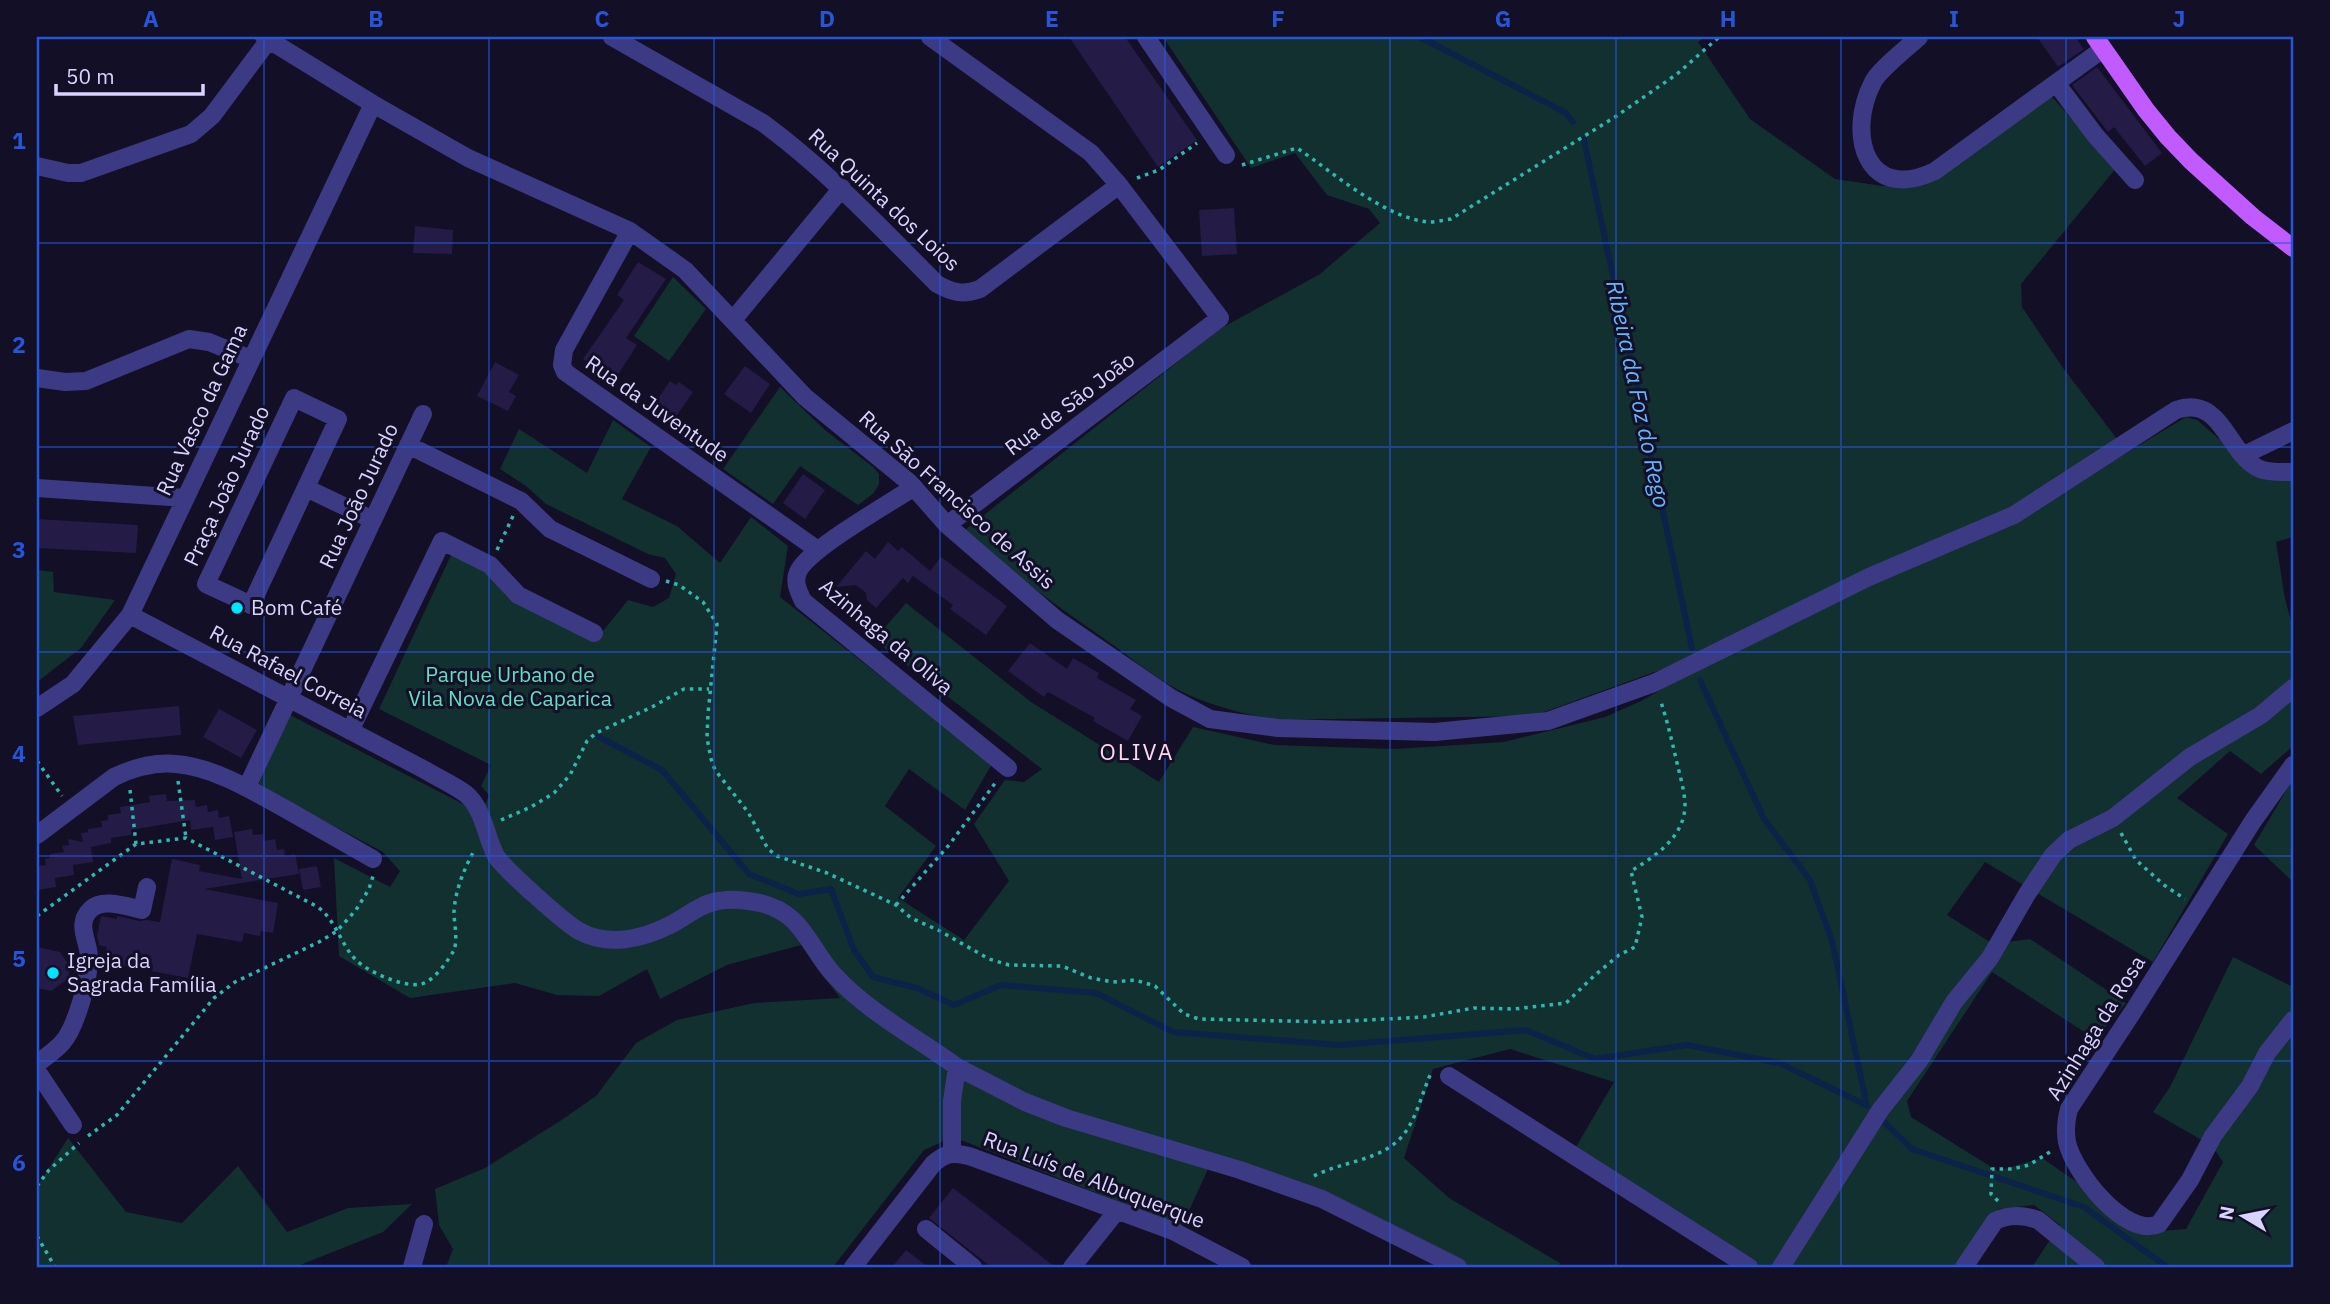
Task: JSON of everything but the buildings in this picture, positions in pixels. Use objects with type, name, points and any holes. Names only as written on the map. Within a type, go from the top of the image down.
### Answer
[{"type":"main road","points":[[2099,43],[2146,110],[2184,153],[2253,217],[2293,248]]},
{"type":"street","name":"Rua Quinta dos Loios","points":[[612,37],[763,123],[842,188],[937,284],[950,292],[966,294],[980,289],[1119,185]]},
{"type":"street","points":[[1146,37],[1226,155]]},
{"type":"street","points":[[1919,37],[1874,80],[1866,103],[1861,137],[1868,160],[1874,168],[1889,177],[1904,180],[1935,171],[2056,83],[2099,43]]},
{"type":"street","points":[[934,38],[1091,153],[1119,185]]},
{"type":"street","points":[[37,166],[81,173],[191,134],[212,116],[266,39]]},
{"type":"street","name":"Rua São Francisco de Assis","points":[[266,39],[468,158],[630,231],[685,270],[805,397],[914,488],[947,525],[1057,620],[1171,698],[1210,719],[1278,728],[1434,732],[1548,721],[1654,684],[1869,577],[2014,515],[2176,410],[2195,406],[2206,410],[2244,455]]},
{"type":"street","points":[[2056,83],[2095,135],[2135,180]]},
{"type":"street","name":"Rua Vasco da Gama","points":[[37,708],[73,684],[130,615],[373,104]]},
{"type":"street","name":"Rua de São João","points":[[947,525],[1220,318],[1119,185]]},
{"type":"street","points":[[733,320],[842,188]]},
{"type":"street","name":"Rua da Juventude","points":[[630,231],[564,350],[562,365],[565,372],[818,550]]},
{"type":"street","points":[[37,378],[65,382],[86,381],[189,339],[209,342],[251,359]]},
{"type":"street","name":"Praça João Jurado","points":[[294,398],[338,419],[306,488],[251,605],[206,584],[294,398]]},
{"type":"street","name":"Rua João Jurado","points":[[247,787],[423,414]]},
{"type":"street","points":[[2293,431],[2244,455],[2259,469],[2293,472]]},
{"type":"street","points":[[408,445],[521,501],[550,529],[651,579]]},
{"type":"street","points":[[37,488],[185,498]]},
{"type":"street","points":[[306,488],[373,520]]},
{"type":"street","name":"Azinhaga da Oliva","points":[[914,488],[811,555],[798,571],[796,586],[803,601],[1007,768]]},
{"type":"street","points":[[349,731],[442,541],[490,565],[518,595],[594,633]]},
{"type":"street","name":"Rua Rafael Correia","points":[[130,615],[425,770],[467,795],[477,808],[498,859],[578,930],[597,939],[639,937],[670,925],[697,908],[716,901],[735,899],[762,904],[786,913],[807,935],[833,974],[878,1014],[957,1067],[1025,1102],[1066,1118],[1240,1170],[1322,1199],[1458,1267]]},
{"type":"street","points":[[1781,1267],[1881,1109],[1919,1061],[1954,1002],[1990,958],[2026,894],[2053,855],[2070,840],[2113,818],[2190,757],[2262,715],[2293,688]]},
{"type":"street","points":[[37,835],[114,777],[128,770],[176,764],[199,769],[247,787],[373,859]]},
{"type":"street","name":"Azinhaga da Rosa","points":[[2293,765],[2253,821],[2068,1109],[2065,1122],[2067,1143],[2073,1160],[2098,1197],[2131,1222],[2152,1227],[2159,1224],[2190,1180],[2213,1136],[2250,1086],[2267,1053],[2293,1020]]},
{"type":"street","points":[[37,1064],[62,1043],[77,1015],[89,960],[83,930],[86,916],[90,910],[101,904],[142,910],[147,887]]},
{"type":"street","points":[[952,1153],[957,1067]]},
{"type":"street","points":[[37,1071],[73,1125]]},
{"type":"street","points":[[1449,1076],[1749,1267]]},
{"type":"street","name":"Rua Luís de Albuquerque","points":[[853,1267],[933,1164],[952,1153],[969,1156],[1173,1231],[1242,1267]]},
{"type":"street","points":[[1072,1267],[1116,1212]]},
{"type":"street","points":[[1964,1267],[1988,1228],[1995,1220],[2004,1217],[2038,1220],[2096,1267]]},
{"type":"street","points":[[412,1267],[424,1224]]},
{"type":"street","points":[[926,1229],[973,1267]]},
{"type":"path","points":[[1226,155],[1234,168],[1297,148],[1373,200],[1404,215],[1430,222],[1451,219],[1615,117],[1677,74],[1719,37]]},
{"type":"path","points":[[1119,185],[1159,170],[1182,154]]},
{"type":"path","points":[[490,565],[521,501]]},
{"type":"path","points":[[651,579],[670,581],[691,592],[703,602],[717,624],[708,714],[710,759],[715,770],[748,812],[768,849],[777,856],[827,873],[896,905],[911,918],[989,959],[1009,965],[1062,965],[1091,978],[1113,982],[1135,980],[1155,986],[1184,1014],[1199,1019],[1329,1022],[1424,1017],[1474,1008],[1514,1009],[1566,1003],[1595,975],[1634,947],[1642,916],[1631,871],[1660,853],[1684,817],[1682,783],[1667,720],[1654,684]]},
{"type":"path","points":[[37,761],[71,810]]},
{"type":"path","points":[[176,764],[186,838]]},
{"type":"path","points":[[896,905],[949,845],[1007,768]]},
{"type":"path","points":[[128,770],[136,844]]},
{"type":"path","points":[[2113,818],[2136,860],[2164,885],[2198,908]]},
{"type":"path","points":[[37,916],[136,844],[186,838],[318,907]]},
{"type":"path","points":[[37,1186],[49,1170],[72,1149],[117,1115],[214,998],[235,982],[337,931],[356,910],[369,889],[374,873],[373,859]]},
{"type":"path","points":[[1291,1188],[1323,1171],[1371,1156],[1392,1145],[1404,1135],[1411,1122],[1433,1068],[1449,1076]]},
{"type":"path","points":[[2004,1217],[2003,1207],[1991,1194],[1992,1169],[2012,1169],[2029,1165],[2042,1155],[2067,1143]]},
{"type":"path","points":[[37,1236],[55,1267]]},
{"type":"green space","points":[[1163,37],[1705,37],[1698,42],[1750,119],[1835,179],[1883,186],[1923,183],[2051,96],[2117,167],[2021,284],[2022,307],[2063,368],[2117,439],[2016,507],[1660,670],[1533,716],[1271,720],[1199,699],[1160,679],[1055,604],[965,530],[1218,330],[1320,274],[1380,223],[1369,209],[1327,195],[1295,153],[1251,168]]},
{"type":"green space","points":[[673,277],[706,309],[669,361],[634,336]]},
{"type":"green space","points":[[780,387],[825,430],[873,467],[879,474],[879,484],[874,493],[858,505],[800,466],[773,504],[723,469]]},
{"type":"green space","name":"Parque Urbano de Vila Nova de Caparica","points":[[2186,417],[2197,420],[2226,445],[2293,475],[2293,537],[2276,542],[2285,599],[2293,628],[2293,746],[2261,774],[2230,751],[2177,798],[2228,834],[2153,962],[1985,862],[1947,915],[1993,944],[2030,939],[2126,1003],[2095,1039],[1992,972],[1907,1101],[1911,1117],[1998,1171],[2042,1158],[2149,1232],[2186,1229],[2223,1162],[2212,1146],[2153,1112],[2170,1087],[2233,957],[2293,987],[2293,1267],[2032,1267],[2060,1225],[2034,1205],[1999,1209],[1961,1267],[1759,1267],[1576,1147],[1614,1082],[1510,1049],[1433,1069],[1404,1158],[1449,1198],[1560,1263],[1558,1267],[1468,1267],[1364,1215],[1208,1169],[1182,1226],[953,1137],[924,1150],[833,1267],[446,1267],[453,1249],[439,1225],[435,1189],[485,1168],[596,1096],[636,1043],[677,1020],[754,1003],[840,998],[801,945],[727,965],[660,999],[647,969],[599,996],[557,995],[515,983],[410,998],[339,956],[334,858],[390,887],[400,871],[383,852],[258,786],[290,715],[465,805],[486,803],[489,795],[481,786],[491,765],[379,709],[452,553],[489,571],[513,602],[594,642],[628,600],[653,607],[669,598],[676,574],[665,558],[648,554],[546,504],[526,486],[500,469],[519,429],[587,473],[613,420],[651,447],[622,499],[677,526],[720,563],[751,517],[788,546],[780,597],[992,764],[965,810],[909,769],[885,806],[936,846],[898,898],[964,940],[1009,881],[974,824],[1005,780],[1024,782],[1042,769],[874,640],[906,603],[1031,702],[1159,782],[1193,727],[1274,745],[1395,749],[1504,742],[1605,717],[1641,701],[1778,624],[2101,468]]},
{"type":"green space","points":[[37,570],[53,572],[54,592],[115,600],[81,648],[37,682]]},
{"type":"green space","points":[[2293,779],[2293,882],[2254,845]]},
{"type":"green space","points":[[68,1138],[126,1212],[182,1223],[238,1166],[287,1232],[348,1208],[412,1204],[383,1232],[295,1267],[37,1267],[37,1187]]},
{"type":"waterway","name":"Ribeira da Foz do Rego","points":[[1420,37],[1566,113],[1573,122]]},
{"type":"waterway","name":"Ribeira da Foz do Rego","points":[[1584,140],[1692,648]]},
{"type":"waterway","name":"Ribeira da Foz do Rego","points":[[1700,680],[1764,819],[1810,880],[1832,941],[1867,1106]]},
{"type":"waterway","points":[[599,737],[662,770],[749,874],[799,894],[831,889],[854,950],[873,977],[917,988],[954,1005],[1001,985],[1096,993],[1173,1032],[1339,1045],[1526,1030],[1595,1059],[1687,1045],[1779,1063],[1866,1105]]},
{"type":"waterway","name":"Ribeira da Foz do Rego","points":[[1878,1116],[1912,1149],[2084,1207],[2167,1267]]},
{"type":"place","name":"Bom Café","points":[[237,608]]},
{"type":"place","name":"Igreja da Sagrada Família","points":[[53,973]]},
{"type":"district","name":"OLIVA","points":[[1137,752]]}]
